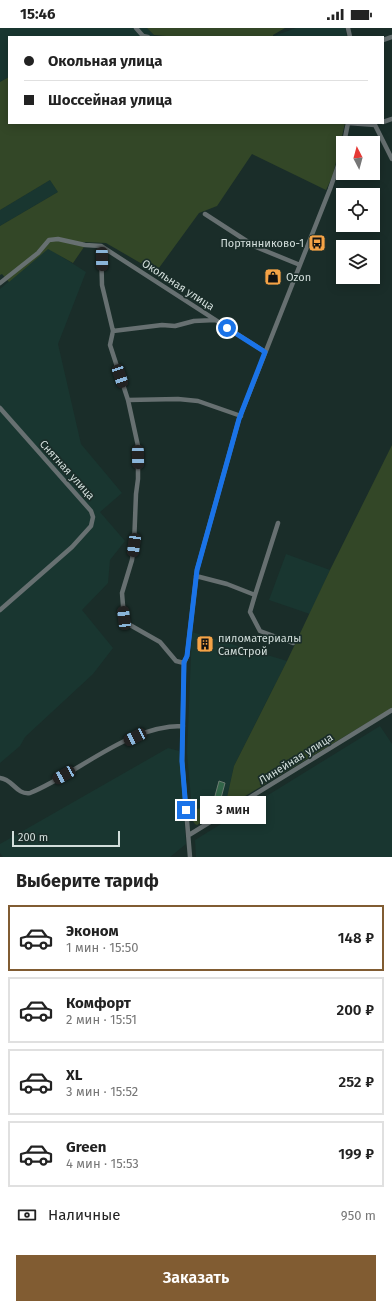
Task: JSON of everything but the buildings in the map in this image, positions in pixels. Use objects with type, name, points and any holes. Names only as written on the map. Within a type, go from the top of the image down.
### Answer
[{"type":"street","points":[[136,28],[143,36]]},
{"type":"street","points":[[345,136],[348,124]]},
{"type":"street","points":[[376,124],[392,159]]},
{"type":"street","points":[[190,857],[182,761],[184,662],[187,656],[196,576],[216,499],[241,416],[330,189],[336,168]]},
{"type":"street","points":[[205,214],[256,247],[300,265]]},
{"type":"street","points":[[0,283],[38,253],[49,240],[58,239],[85,246],[101,246],[102,285],[113,331],[110,345],[128,400],[138,446],[138,479],[132,560],[122,593],[124,618],[130,626],[160,642],[176,661],[184,662]]},
{"type":"street","name":"Окольная улица","points":[[101,246],[215,320],[266,350]]},
{"type":"street","points":[[113,331],[162,325],[175,326],[194,321],[215,320]]},
{"type":"street","points":[[128,400],[178,399],[198,401],[241,416]]},
{"type":"street","name":"Снятная улица","points":[[0,408],[91,510],[93,517],[91,526],[72,547],[0,610]]},
{"type":"street","points":[[278,523],[250,612],[260,631],[293,643]]},
{"type":"street","points":[[196,576],[226,584],[255,595]]},
{"type":"street","name":"Линейная улица","points":[[189,835],[392,710]]},
{"type":"street","points":[[0,778],[8,780],[21,792],[30,793],[135,737],[164,726],[183,726]]},
{"type":"shaded area","points":[[0,28],[147,28],[154,35],[8,36],[8,78],[0,82]]},
{"type":"shaded area","points":[[296,28],[345,28],[347,36],[274,36]]},
{"type":"shaded area","points":[[50,180],[58,192],[0,226],[0,210]]},
{"type":"shaded area","points":[[48,248],[86,272],[58,344],[81,444],[122,493],[100,512],[125,541],[110,560],[108,583],[82,610],[113,648],[93,674],[25,737],[20,746],[0,763],[0,289]]},
{"type":"shaded area","points":[[286,554],[330,570],[310,614],[269,600]]},
{"type":"shaded area","points":[[192,632],[287,661],[234,766],[226,802],[192,810],[187,753]]},
{"type":"shaded area","points":[[380,726],[392,744],[392,857],[196,857],[195,840]]},
{"type":"shaded area","points":[[168,748],[179,751],[186,844],[170,857],[3,857],[0,853],[0,844]]},
{"type":"green space","points":[[147,28],[285,28],[273,36],[154,35]]},
{"type":"green space","points":[[8,78],[8,124],[345,124],[342,136],[336,136],[336,162],[333,175],[326,190],[252,154],[217,206],[199,213],[156,272],[106,243],[83,242],[84,247],[73,263],[48,249],[9,282],[2,274],[0,275],[0,226],[58,192],[50,180],[0,210],[0,82]]},
{"type":"green space","points":[[392,445],[392,708],[197,825],[195,824],[193,821],[192,810],[226,802],[234,766]]},
{"type":"place","name":"Портянниково-1","points":[[317,243]]},
{"type":"place","name":"Ozon","points":[[273,277]]},
{"type":"place","name":"пиломатериалы СамСтрой","points":[[205,644]]},
{"type":"route","points":[[186,810],[182,761],[184,662],[187,656],[197,570],[239,419],[265,352],[227,328]]}]
